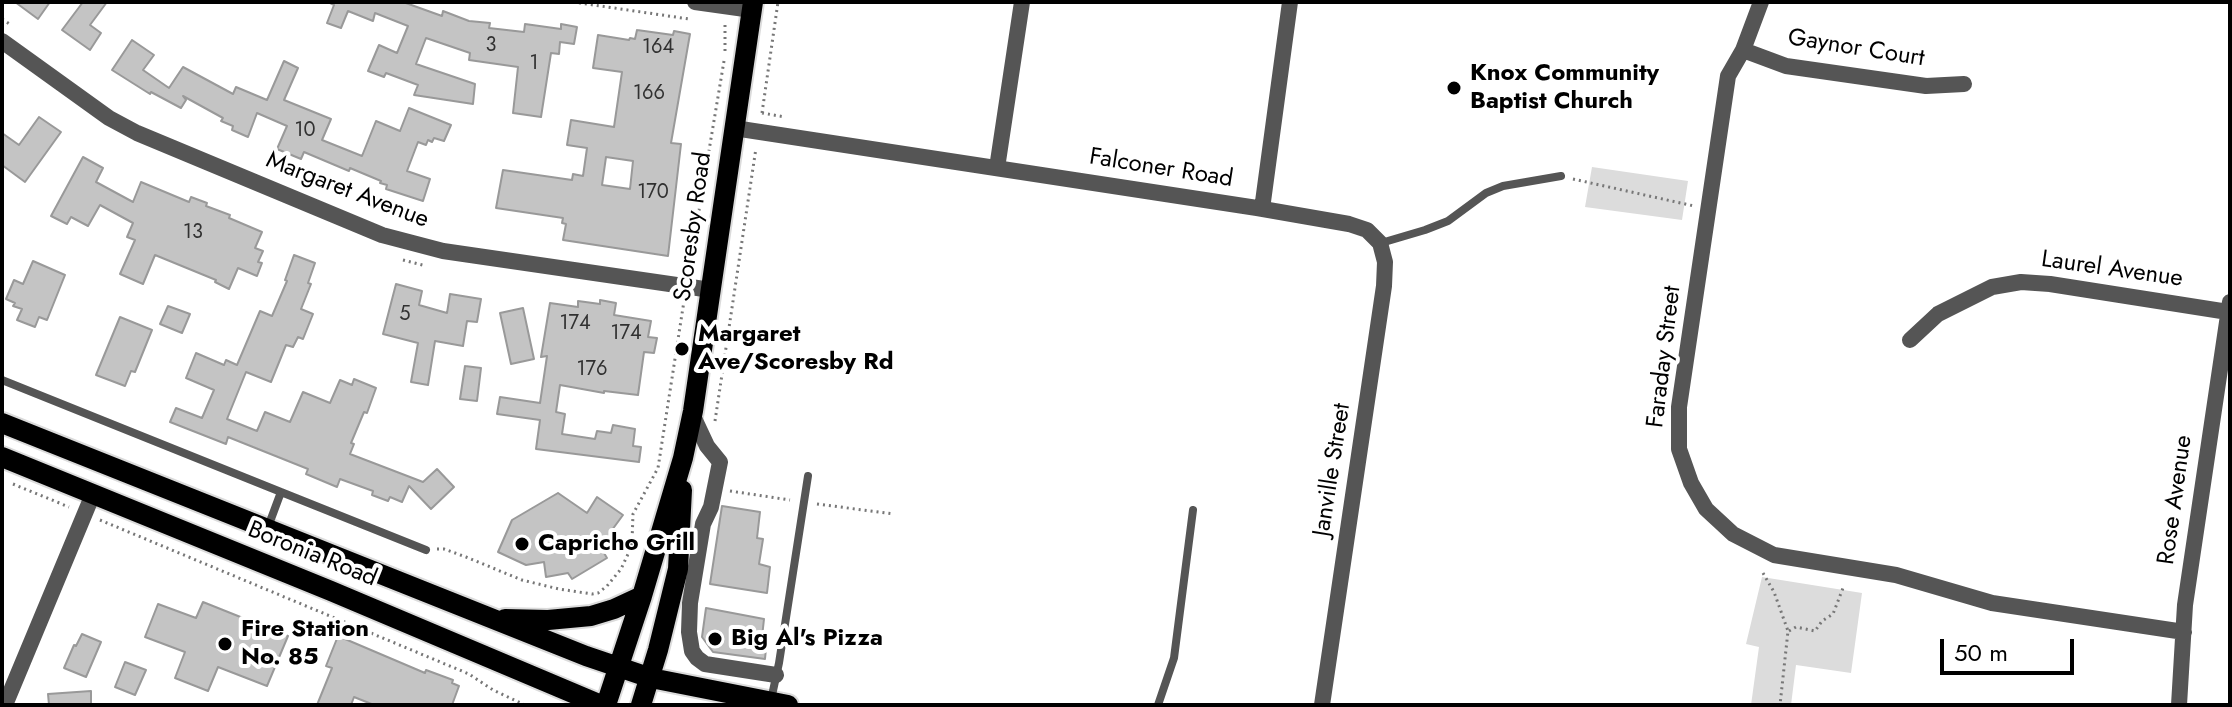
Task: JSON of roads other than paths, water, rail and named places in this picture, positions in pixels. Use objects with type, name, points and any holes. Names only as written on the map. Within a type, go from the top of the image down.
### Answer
[{"type":"main road","name":"Scoresby Road","points":[[603,705],[642,596],[683,458],[753,6]]},
{"type":"main road","name":"Boronia Road","points":[[2,423],[618,667],[651,678],[776,704]]},
{"type":"main road","name":"Boronia Road","points":[[2,457],[603,705]]},
{"type":"main road","name":"Scoresby Road","points":[[641,705],[651,678],[678,569],[683,458]]},
{"type":"main road","points":[[493,619],[577,618],[605,612],[642,596]]},
{"type":"main road","points":[[552,685],[563,705]]},
{"type":"street","points":[[695,2],[753,6]]},
{"type":"street","points":[[997,168],[1022,2]]},
{"type":"street","points":[[1262,209],[1290,2]]},
{"type":"street","name":"Faraday Street","points":[[1761,2],[1743,50],[1728,76],[1679,407],[1679,449],[1691,483],[1706,509],[1733,534],[1774,555],[1896,575],[1992,603],[2184,632]]},
{"type":"street","name":"Margaret Avenue","points":[[2,41],[109,118],[137,133],[382,235],[443,251],[711,290]]},
{"type":"street","name":"Gaynor Court","points":[[1743,50],[1786,66],[1926,86],[1964,84]]},
{"type":"street","name":"Falconer Road","points":[[734,128],[1349,224],[1367,230],[1380,243]]},
{"type":"street","name":"Janville Street","points":[[1322,705],[1381,313],[1385,262],[1380,243]]},
{"type":"street","name":"Laurel Avenue","points":[[1910,340],[1938,314],[1992,287],[2021,282],[2229,307]]},
{"type":"street","name":"Rose Avenue","points":[[2179,705],[2185,605],[2229,307]]},
{"type":"street","points":[[692,414],[707,446],[720,462],[711,507],[703,524],[690,603],[692,651],[705,664],[776,675]]},
{"type":"street","points":[[5,705],[93,494]]},
{"type":"lane","points":[[1380,243],[1448,221],[1486,193],[1503,186],[1561,176]]},
{"type":"lane","name":"Boronia Road","points":[[2,380],[426,550]]},
{"type":"lane","points":[[776,704],[776,675],[808,476]]},
{"type":"lane","name":"Boronia Road","points":[[267,527],[281,492]]},
{"type":"lane","points":[[1158,705],[1174,658],[1193,510]]},
{"type":"place","name":"Knox Community Baptist Church","points":[[1454,88]]},
{"type":"place","name":"Margaret Ave/Scoresby Rd","points":[[682,349]]},
{"type":"place","name":"Capricho Grill","points":[[522,544]]},
{"type":"place","name":"Big Al's Pizza","points":[[715,639]]},
{"type":"place","name":"Fire Station No. 85","points":[[225,644]]}]
